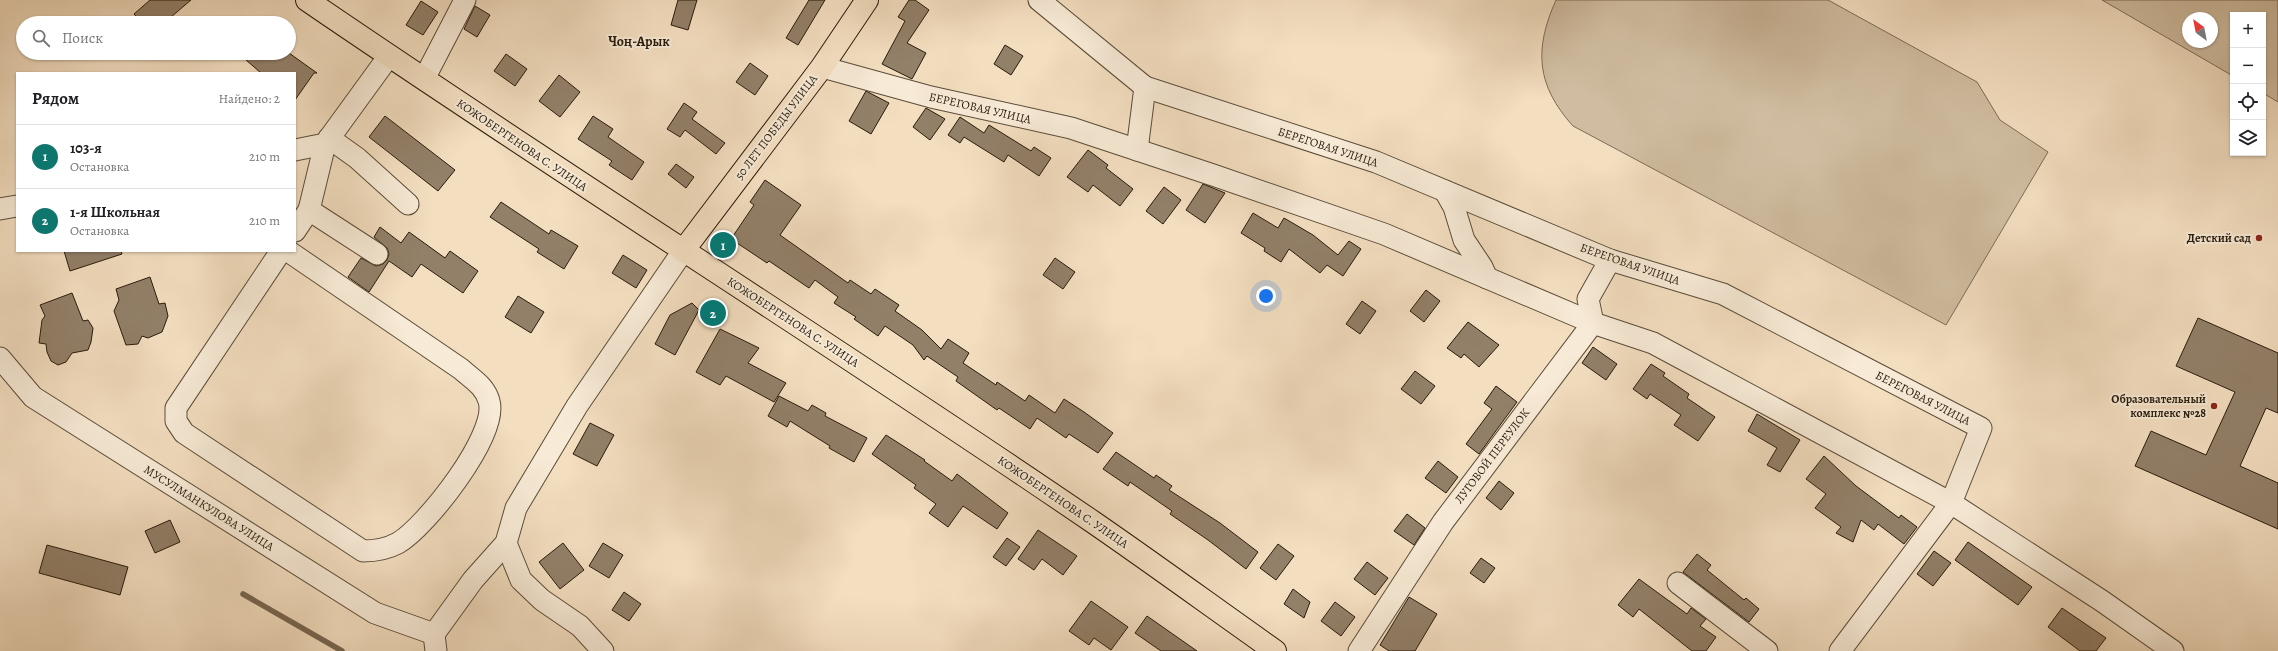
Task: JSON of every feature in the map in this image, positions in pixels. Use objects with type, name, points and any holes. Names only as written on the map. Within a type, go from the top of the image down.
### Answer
[{"type":"main road","name":"КОЖОБЕРГЕНОВА С. УЛИЦА","points":[[308,0],[389,56],[683,251],[856,363],[1088,519],[1275,651]]},
{"type":"main road","name":"50 ЛЕТ ПОБЕДЫ УЛИЦА","points":[[683,251],[822,67],[867,0]]},
{"type":"street","points":[[424,79],[465,0]]},
{"type":"street","name":"БЕРЕГОВАЯ УЛИЦА","points":[[1039,0],[1145,87],[1376,162],[1610,260],[1723,294],[1981,428],[1951,502]]},
{"type":"street","points":[[296,229],[308,210],[327,141],[389,56]]},
{"type":"street","name":"БЕРЕГОВАЯ УЛИЦА","points":[[822,67],[931,97],[1071,128],[1384,234],[1593,323],[1654,343],[1951,502],[2102,601],[2173,651]]},
{"type":"street","points":[[1137,150],[1145,87]]},
{"type":"street","points":[[296,150],[327,141],[357,158],[408,204]]},
{"type":"street","points":[[1445,191],[1454,207],[1464,240],[1488,278]]},
{"type":"street","points":[[0,209],[16,206]]},
{"type":"street","points":[[308,210],[377,254]]},
{"type":"street","points":[[435,642],[473,580],[506,543],[516,508],[577,406],[683,251]]},
{"type":"street","points":[[281,252],[176,408],[176,421],[184,433],[363,551],[379,551],[399,542],[422,523],[457,479],[481,441],[489,420],[490,402],[482,387],[461,369],[289,252]]},
{"type":"street","points":[[1593,323],[1588,299],[1610,260]]},
{"type":"street","name":"ЛУГОВОЙ ПЕРЕУЛОК","points":[[1359,651],[1443,522],[1593,323]]},
{"type":"street","name":"МУСУЛМАНКУЛОВА УЛИЦА","points":[[0,358],[33,397],[376,613],[435,642]]},
{"type":"street","points":[[1840,651],[1951,502]]},
{"type":"street","points":[[506,543],[521,580],[542,600],[580,626],[603,651]]},
{"type":"street","points":[[1678,583],[1767,651]]},
{"type":"shaded area","points":[[1556,0],[1828,0],[1977,82],[2000,120],[2048,152],[1946,325],[1573,126],[1561,111],[1552,96],[1542,66],[1544,35]]},
{"type":"shaded area","points":[[2102,0],[2278,0],[2278,102],[2266,95],[2266,12],[2230,12],[2230,74],[2185,48],[2218,48],[2218,12],[2182,12],[2182,46]]},
{"type":"building","points":[[150,0],[191,0],[172,16],[136,16],[134,14]]},
{"type":"building","points":[[678,0],[697,0],[688,30],[671,25]]},
{"type":"building","points":[[809,0],[825,0],[798,45],[786,38]]},
{"type":"building","points":[[909,0],[915,0],[929,10],[907,43],[926,53],[912,79],[882,64],[905,21],[898,17]]},
{"type":"building","points":[[421,1],[438,12],[423,35],[406,25]]},
{"type":"building","points":[[475,6],[490,15],[477,37],[464,29]]},
{"type":"building","points":[[1005,45],[1023,56],[1011,75],[994,64]]},
{"type":"building","points":[[506,54],[527,69],[515,86],[494,71]]},
{"type":"building","points":[[296,58],[317,73],[314,73],[296,99],[296,72],[260,72],[246,60],[296,60]]},
{"type":"building","points":[[750,63],[768,76],[755,95],[736,82]]},
{"type":"building","points":[[559,75],[580,92],[560,117],[539,101]]},
{"type":"building","points":[[866,91],[889,103],[871,134],[849,121]]},
{"type":"building","points":[[684,103],[697,112],[692,119],[725,143],[716,154],[685,130],[680,137],[667,129]]},
{"type":"building","points":[[926,108],[945,119],[930,140],[913,127]]},
{"type":"building","points":[[385,116],[455,170],[438,191],[369,137]]},
{"type":"building","points":[[593,116],[613,129],[608,137],[644,162],[632,180],[609,165],[612,161],[578,139]]},
{"type":"building","points":[[960,117],[984,133],[989,125],[1031,151],[1034,147],[1051,158],[1039,176],[1008,155],[1004,162],[964,137],[960,143],[948,135]]},
{"type":"building","points":[[1088,150],[1108,165],[1106,168],[1133,189],[1120,206],[1093,185],[1088,192],[1067,177]]},
{"type":"building","points":[[676,164],[694,177],[686,188],[668,174]]},
{"type":"building","points":[[765,180],[801,205],[780,235],[848,283],[850,280],[871,294],[875,289],[899,305],[895,311],[922,330],[941,349],[948,339],[969,353],[963,363],[996,385],[997,382],[1025,401],[1029,395],[1055,413],[1064,399],[1084,412],[1113,433],[1098,453],[1069,434],[1066,438],[1037,418],[1030,429],[999,408],[997,410],[956,381],[958,377],[927,356],[924,360],[913,345],[885,326],[878,336],[854,319],[856,317],[834,303],[838,297],[815,280],[809,288],[769,261],[767,263],[731,239],[754,205],[750,202]]},
{"type":"building","points":[[1203,184],[1225,193],[1205,223],[1186,210]]},
{"type":"building","points":[[1164,187],[1181,200],[1163,224],[1146,211]]},
{"type":"building","points":[[501,202],[549,234],[551,230],[578,246],[564,269],[537,252],[539,249],[490,217]]},
{"type":"building","points":[[1253,213],[1278,228],[1284,218],[1313,235],[1338,255],[1349,241],[1361,249],[1343,276],[1327,265],[1320,273],[1289,249],[1281,262],[1264,251],[1265,248],[1241,233]]},
{"type":"building","points":[[380,227],[401,243],[409,232],[445,258],[450,251],[478,271],[463,293],[421,264],[412,277],[389,261],[369,292],[348,277],[361,258],[376,266],[383,264],[387,260],[389,254],[387,248],[374,237]]},
{"type":"building","points":[[64,252],[121,252],[122,254],[70,271]]},
{"type":"building","points":[[623,255],[647,270],[636,288],[612,273]]},
{"type":"building","points":[[1055,258],[1075,272],[1063,289],[1043,275]]},
{"type":"building","points":[[150,277],[159,304],[165,303],[168,316],[162,332],[148,338],[142,336],[138,344],[126,345],[114,311],[119,300],[116,289]]},
{"type":"building","points":[[1426,290],[1440,301],[1424,322],[1410,311]]},
{"type":"building","points":[[72,293],[83,321],[88,320],[93,328],[91,342],[88,350],[72,353],[66,362],[58,365],[51,361],[47,352],[46,344],[39,343],[42,320],[45,316],[40,305]]},
{"type":"building","points":[[518,296],[544,312],[531,333],[505,317]]},
{"type":"building","points":[[1362,301],[1376,311],[1360,334],[1346,324]]},
{"type":"building","points":[[692,303],[699,310],[675,355],[655,344],[670,315]]},
{"type":"building","points":[[2198,318],[2278,353],[2278,413],[2266,408],[2240,466],[2278,483],[2278,529],[2135,466],[2151,431],[2206,455],[2235,392],[2176,366]]},
{"type":"building","points":[[1468,322],[1499,345],[1479,367],[1464,354],[1461,358],[1447,348]]},
{"type":"building","points":[[720,329],[759,348],[748,363],[786,383],[774,402],[726,376],[720,385],[696,372]]},
{"type":"building","points":[[1593,347],[1617,364],[1606,380],[1582,363]]},
{"type":"building","points":[[1651,364],[1665,373],[1663,376],[1689,394],[1687,398],[1715,417],[1698,441],[1674,425],[1681,415],[1650,394],[1647,399],[1633,389]]},
{"type":"building","points":[[1415,371],[1435,386],[1421,404],[1401,389]]},
{"type":"building","points":[[1496,386],[1517,402],[1479,454],[1466,444],[1492,409],[1484,403]]},
{"type":"building","points":[[779,396],[808,411],[812,405],[826,413],[825,416],[867,438],[854,462],[829,448],[830,446],[790,421],[787,427],[768,416]]},
{"type":"building","points":[[1757,414],[1800,440],[1780,472],[1767,465],[1777,448],[1748,431]]},
{"type":"building","points":[[590,423],[614,435],[597,466],[573,454]]},
{"type":"building","points":[[886,435],[925,460],[924,461],[952,481],[957,474],[1008,513],[997,529],[963,506],[948,527],[929,513],[936,504],[914,488],[916,485],[872,454]]},
{"type":"building","points":[[1116,452],[1154,478],[1156,475],[1172,486],[1169,490],[1220,523],[1258,552],[1246,569],[1208,540],[1170,514],[1172,511],[1130,482],[1128,486],[1103,469]]},
{"type":"building","points":[[1824,456],[1856,486],[1899,518],[1901,515],[1917,527],[1904,544],[1878,524],[1874,530],[1861,520],[1853,542],[1836,533],[1841,527],[1815,508],[1826,494],[1806,479]]},
{"type":"building","points":[[1438,461],[1458,477],[1446,493],[1425,478]]},
{"type":"building","points":[[1499,481],[1514,493],[1501,510],[1486,498]]},
{"type":"building","points":[[1407,514],[1425,528],[1414,545],[1394,531]]},
{"type":"building","points":[[170,520],[180,542],[155,553],[145,531]]},
{"type":"building","points":[[1038,530],[1077,556],[1063,575],[1042,559],[1034,570],[1018,559]]},
{"type":"building","points":[[1007,538],[1020,547],[1006,566],[993,557]]},
{"type":"building","points":[[1968,542],[2032,587],[2018,605],[1955,560]]},
{"type":"building","points":[[563,543],[584,570],[560,589],[539,562]]},
{"type":"building","points":[[603,543],[623,555],[609,578],[589,566]]},
{"type":"building","points":[[1278,544],[1294,556],[1276,580],[1260,568]]},
{"type":"building","points":[[47,545],[128,567],[120,595],[39,573]]},
{"type":"building","points":[[1934,551],[1951,563],[1933,586],[1917,574]]},
{"type":"building","points":[[1697,554],[1711,565],[1707,570],[1744,600],[1746,598],[1759,609],[1749,622],[1683,572]]},
{"type":"building","points":[[1481,558],[1495,568],[1484,583],[1470,573]]},
{"type":"building","points":[[1367,562],[1388,578],[1375,595],[1354,579]]},
{"type":"building","points":[[1639,579],[1687,614],[1691,608],[1706,619],[1700,626],[1716,637],[1706,651],[1692,651],[1639,609],[1633,617],[1618,605]]},
{"type":"building","points":[[1293,589],[1310,602],[1304,618],[1284,604]]},
{"type":"building","points":[[624,592],[641,604],[629,621],[612,610]]},
{"type":"building","points":[[1409,597],[1437,614],[1415,651],[1389,651],[1380,645]]},
{"type":"building","points":[[1091,601],[1128,627],[1111,650],[1094,638],[1089,645],[1069,631]]},
{"type":"building","points":[[1335,602],[1355,617],[1341,636],[1321,621]]},
{"type":"building","points":[[2062,608],[2106,638],[2096,651],[2080,651],[2048,627]]},
{"type":"building","points":[[1147,616],[1197,651],[1161,651],[1135,633]]},
{"type":"waterway","points":[[243,594],[342,651]]},
{"type":"place","name":"Детский сад","points":[[2259,238]]},
{"type":"place","name":"103-я","points":[[723,245]]},
{"type":"place","name":"1-я Школьная","points":[[713,313]]},
{"type":"place","name":"Образовательный комплекс №28","points":[[2214,406]]},
{"type":"district","name":"Чоң-Арык","points":[[639,41]]}]
